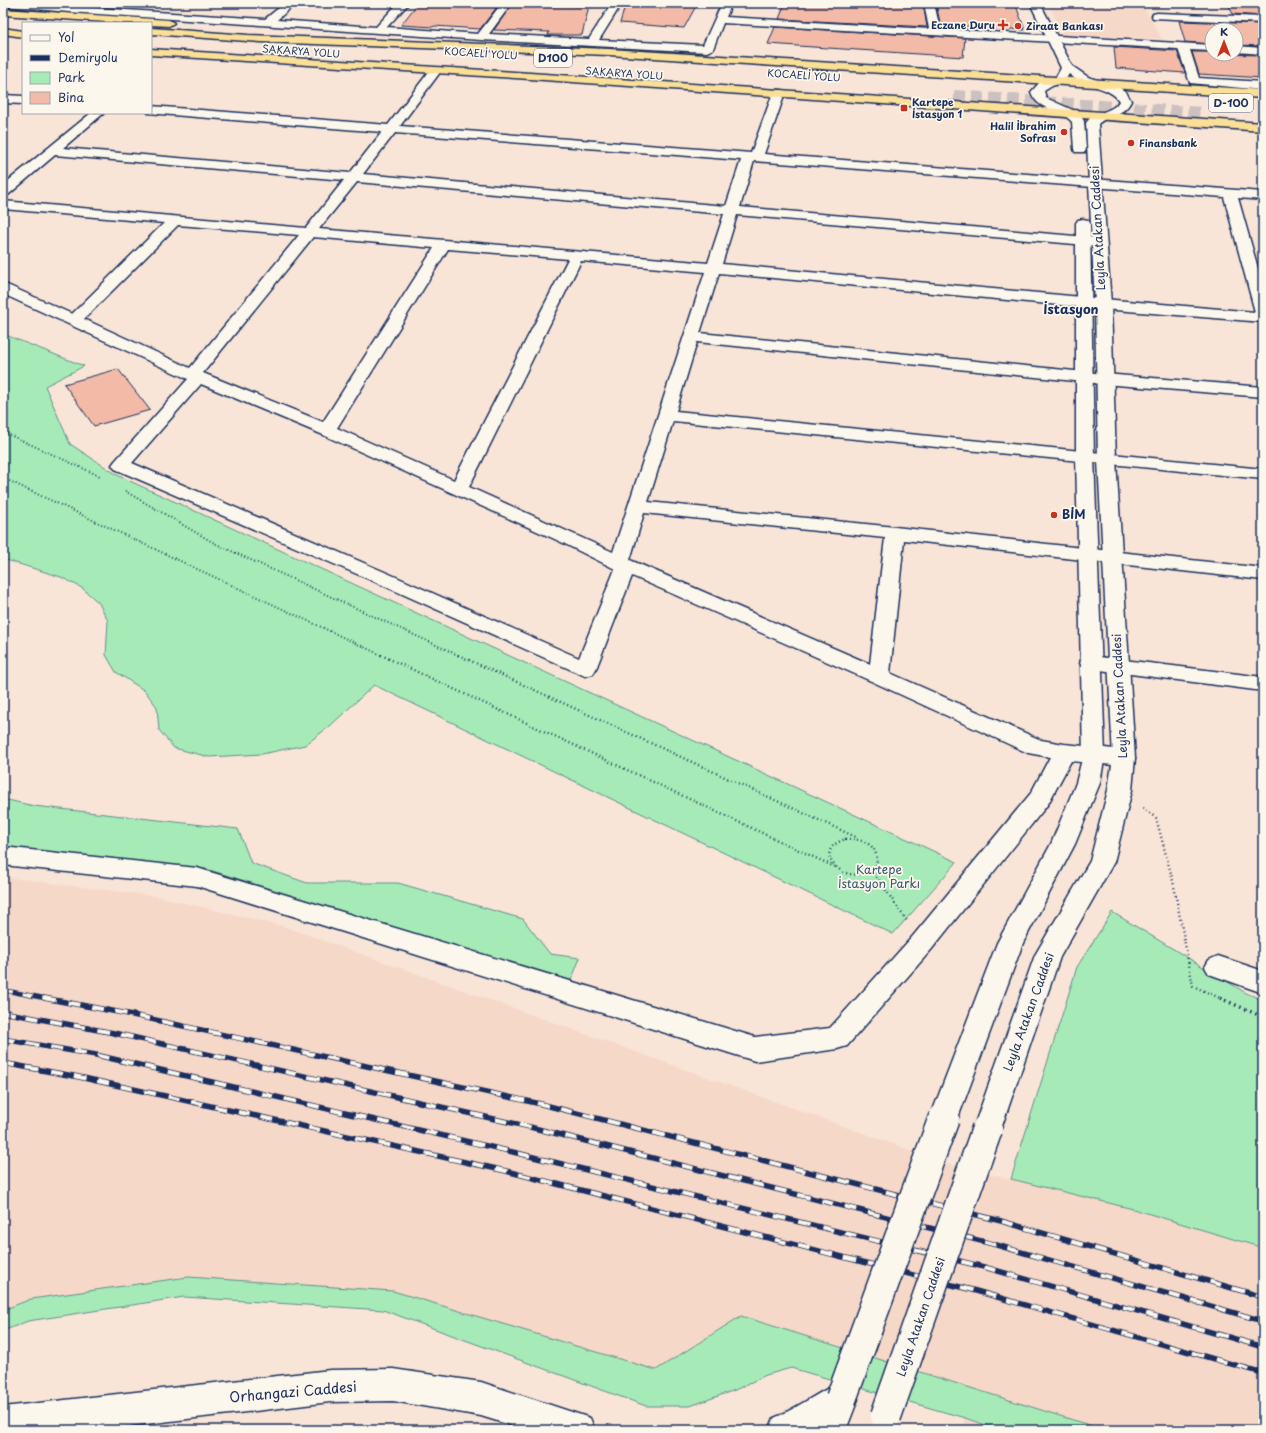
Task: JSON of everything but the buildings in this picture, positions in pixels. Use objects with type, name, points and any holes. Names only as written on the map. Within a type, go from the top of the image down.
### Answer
[{"type":"highway","points":[[3,9],[74,6]]},
{"type":"highway","points":[[3,12],[1092,82],[1199,101],[1263,94]]},
{"type":"highway","points":[[3,20],[30,22]]},
{"type":"highway","points":[[3,31],[22,33]]},
{"type":"highway","name":"KOCAELİ YOLU","points":[[152,31],[955,96]]},
{"type":"highway","points":[[247,38],[609,52]]},
{"type":"highway","points":[[3,41],[22,43]]},
{"type":"highway","name":"SAKARYA YOLU","points":[[152,41],[955,96]]},
{"type":"highway","points":[[228,46],[530,76]]},
{"type":"highway","points":[[152,50],[435,71],[779,93],[955,96],[989,103],[1001,93],[992,81],[976,75]]},
{"type":"highway","points":[[1199,101],[1165,94],[1159,96],[1159,104],[1167,112],[1187,119],[1226,124]]},
{"type":"highway","points":[[955,96],[1019,110]]},
{"type":"highway","name":"D-100","points":[[1199,101],[1263,105]]},
{"type":"highway","name":"D-100","points":[[1199,101],[1263,117]]},
{"type":"highway","points":[[1150,120],[1263,127]]},
{"type":"street","points":[[3,3],[74,6],[171,15],[481,37],[707,49],[727,3]]},
{"type":"street","points":[[268,22],[291,3]]},
{"type":"street","points":[[379,30],[404,3]]},
{"type":"street","points":[[481,37],[507,3]]},
{"type":"street","points":[[592,43],[617,3]]},
{"type":"street","points":[[929,3],[935,33]]},
{"type":"street","points":[[1035,3],[1067,68],[1092,82],[1116,91],[1122,95],[1126,101],[1123,106],[1118,110],[1085,121],[1046,104],[1037,92],[1041,87],[1060,80],[1067,68]]},
{"type":"street","points":[[171,15],[182,7]]},
{"type":"street","points":[[1263,20],[1156,13],[1166,31],[1179,46],[1194,81],[1263,86]]},
{"type":"street","points":[[720,20],[1204,48]]},
{"type":"street","points":[[1244,50],[1263,51]]},
{"type":"street","points":[[435,71],[355,176],[195,376],[121,465],[387,580],[585,669],[623,565],[638,507],[733,209],[752,156],[779,93]]},
{"type":"street","points":[[3,99],[22,100]]},
{"type":"street","points":[[152,110],[1263,196]]},
{"type":"street","points":[[1019,110],[1085,121],[1150,120]]},
{"type":"street","points":[[3,192],[97,114]]},
{"type":"street","name":"Leyla Atakan Caddesi","points":[[829,1430],[1010,944],[1063,844],[1088,783],[1094,755],[1085,457],[1084,302],[1091,241],[1085,121]]},
{"type":"street","points":[[52,151],[355,176],[1091,241]]},
{"type":"street","points":[[1230,193],[1263,314]]},
{"type":"street","points":[[3,205],[1103,304],[1263,317]]},
{"type":"street","points":[[74,321],[174,221]]},
{"type":"street","name":"Leyla Atakan Caddesi","points":[[884,1423],[1048,955],[1102,862],[1120,790],[1124,758],[1107,460],[1103,304],[1091,241]]},
{"type":"street","points":[[327,430],[443,244]]},
{"type":"street","points":[[458,489],[576,257]]},
{"type":"street","points":[[3,288],[195,376],[327,430],[623,565],[879,676],[1036,747],[1064,752],[1124,758]]},
{"type":"street","points":[[692,338],[1104,379],[1263,392]]},
{"type":"street","points":[[667,415],[1107,460],[1263,474]]},
{"type":"street","points":[[638,507],[895,533],[1263,574]]},
{"type":"street","points":[[879,676],[895,533]]},
{"type":"street","points":[[1091,663],[1119,665],[1263,684]]},
{"type":"street","points":[[3,856],[197,877],[755,1049],[837,1038],[922,943],[1040,798],[1064,752]]},
{"type":"street","points":[[1218,967],[1263,982]]},
{"type":"street","name":"Orhangazi Caddesi","points":[[3,1424],[330,1386],[393,1385],[481,1399],[578,1430]]},
{"type":"street","points":[[786,1430],[803,1423],[841,1399]]},
{"type":"path","points":[[3,432],[107,480]]},
{"type":"path","points":[[3,478],[850,874],[864,874],[877,866],[879,859],[878,853],[873,847],[864,841],[214,543],[121,488]]},
{"type":"path","points":[[1120,790],[1156,818],[1173,881],[1193,986],[1263,1017]]},
{"type":"path","points":[[835,867],[830,859],[829,852],[832,847],[839,841],[846,838],[864,841]]},
{"type":"path","points":[[872,870],[922,943]]},
{"type":"shaded area","points":[[1048,3],[1142,3],[1162,39],[1063,35]]},
{"type":"shaded area","points":[[3,877],[155,896],[286,927],[952,1165],[1133,1209],[1263,1248],[1263,1430],[1105,1430],[741,1316],[656,1370],[393,1291],[31,1299],[3,1310]]},
{"type":"shaded area","points":[[965,1418],[1000,1430],[961,1430]]},
{"type":"green space","name":"Kartepe İstasyon Parkı","points":[[3,334],[84,366],[45,386],[70,444],[119,476],[957,862],[893,934],[374,685],[330,726],[305,745],[262,754],[209,757],[174,748],[159,730],[157,707],[145,691],[116,672],[106,655],[108,621],[99,603],[82,588],[61,577],[3,559]]},
{"type":"green space","points":[[3,799],[34,806],[238,829],[251,863],[307,883],[398,883],[523,919],[550,954],[580,958],[571,981],[206,869],[3,850]]},
{"type":"green space","points":[[1112,912],[1246,993],[1263,1000],[1263,1248],[1133,1209],[1011,1179],[1077,967]]},
{"type":"green space","points":[[188,1277],[393,1291],[656,1370],[741,1316],[1105,1430],[1000,1430],[965,1418],[791,1368],[766,1375],[735,1390],[690,1406],[646,1406],[383,1310],[184,1297],[28,1321],[3,1331],[3,1310],[31,1299]]},
{"type":"tunnel","points":[[954,96],[1202,113]]},
{"type":"railway","points":[[3,990],[49,999]]},
{"type":"railway","points":[[44,998],[128,1014],[541,1104],[1001,1221],[1263,1297]]},
{"type":"railway","points":[[3,1012],[114,1033],[530,1127],[993,1244],[1263,1321]]},
{"type":"railway","points":[[3,1039],[96,1055],[517,1153],[984,1267],[1263,1347]]},
{"type":"railway","points":[[3,1063],[79,1077],[506,1171],[976,1291],[1263,1373]]},
{"type":"place","name":"Eczane Duru","points":[[1003,25]]},
{"type":"place","name":"Ziraat Bankası","points":[[1018,26]]},
{"type":"place","name":"Kartepe İstasyon 1","points":[[904,108]]},
{"type":"place","name":"Halil İbrahim Sofrası","points":[[1064,132]]},
{"type":"place","name":"Finansbank","points":[[1131,143]]},
{"type":"place","name":"BİM","points":[[1054,515]]},
{"type":"district","name":"İstasyon","points":[[1071,309]]}]
